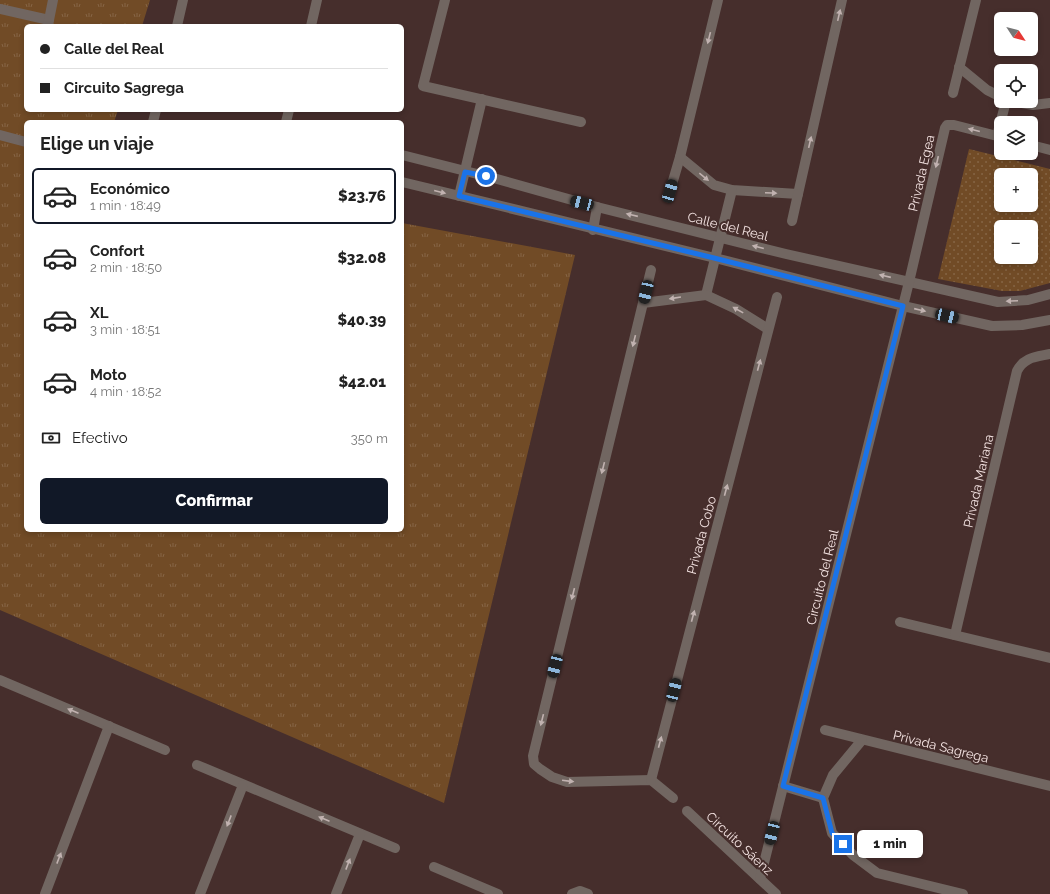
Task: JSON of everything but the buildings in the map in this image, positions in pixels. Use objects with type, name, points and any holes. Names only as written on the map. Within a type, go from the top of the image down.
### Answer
[{"type":"street","points":[[0,9],[48,23],[53,0]]},
{"type":"street","points":[[177,24],[183,0]]},
{"type":"street","points":[[312,24],[318,0]]},
{"type":"street","points":[[445,0],[423,86],[581,122]]},
{"type":"street","points":[[670,191],[680,157],[718,0]]},
{"type":"street","points":[[792,221],[842,0]]},
{"type":"street","points":[[953,93],[976,0]]},
{"type":"street","points":[[959,68],[987,90],[994,94]]},
{"type":"street","points":[[459,196],[482,99]]},
{"type":"street","points":[[1038,104],[1050,103]]},
{"type":"street","name":"Privada Egea","points":[[909,282],[945,128],[947,125],[954,125],[994,135]]},
{"type":"street","points":[[0,135],[24,141]]},
{"type":"street","points":[[1038,147],[1050,150]]},
{"type":"street","name":"Calle del Real","points":[[404,156],[497,179],[597,207],[786,254],[998,302],[1028,300],[1050,294]]},
{"type":"street","points":[[680,157],[714,185],[732,190],[798,194]]},
{"type":"street","points":[[404,182],[903,306],[992,326],[1022,325],[1050,320]]},
{"type":"street","points":[[706,295],[732,190]]},
{"type":"street","points":[[593,230],[597,207]]},
{"type":"street","points":[[651,270],[533,756],[534,764],[540,769],[552,777],[566,782],[651,780],[673,798]]},
{"type":"street","name":"Circuito del Real","points":[[760,879],[909,282]]},
{"type":"street","points":[[643,303],[706,295],[736,309],[768,328]]},
{"type":"street","name":"Privada Cobo","points":[[651,780],[776,297]]},
{"type":"street","name":"Privada Mariana","points":[[955,635],[1017,371],[1020,364],[1025,360],[1050,354]]},
{"type":"street","points":[[900,622],[1050,658]]},
{"type":"street","points":[[0,680],[165,750]]},
{"type":"street","points":[[45,894],[109,726]]},
{"type":"street","name":"Privada Sagrega","points":[[825,730],[1050,786]]},
{"type":"street","points":[[862,740],[833,775],[823,798],[832,833],[853,855],[877,873],[963,894]]},
{"type":"street","points":[[197,765],[395,848]]},
{"type":"street","points":[[200,894],[243,784]]},
{"type":"street","points":[[783,786],[823,798]]},
{"type":"street","name":"Circuito Sáenz","points":[[687,811],[776,894]]},
{"type":"street","points":[[336,894],[360,834]]},
{"type":"street","points":[[434,867],[476,889],[498,894]]},
{"type":"street","points":[[572,894],[580,891],[588,894]]},
{"type":"green space","points":[[0,0],[150,0],[143,24],[24,24],[24,112],[117,112],[115,120],[24,120],[24,532],[404,532],[404,223],[575,255],[444,803],[0,610]]},
{"type":"green space","points":[[969,149],[994,155],[994,160],[1014,160],[1050,169],[1050,283],[1020,291],[1002,291],[938,279]]},
{"type":"route","points":[[486,176],[465,172],[459,196],[903,306],[783,786],[823,798],[832,833],[843,844]]}]
